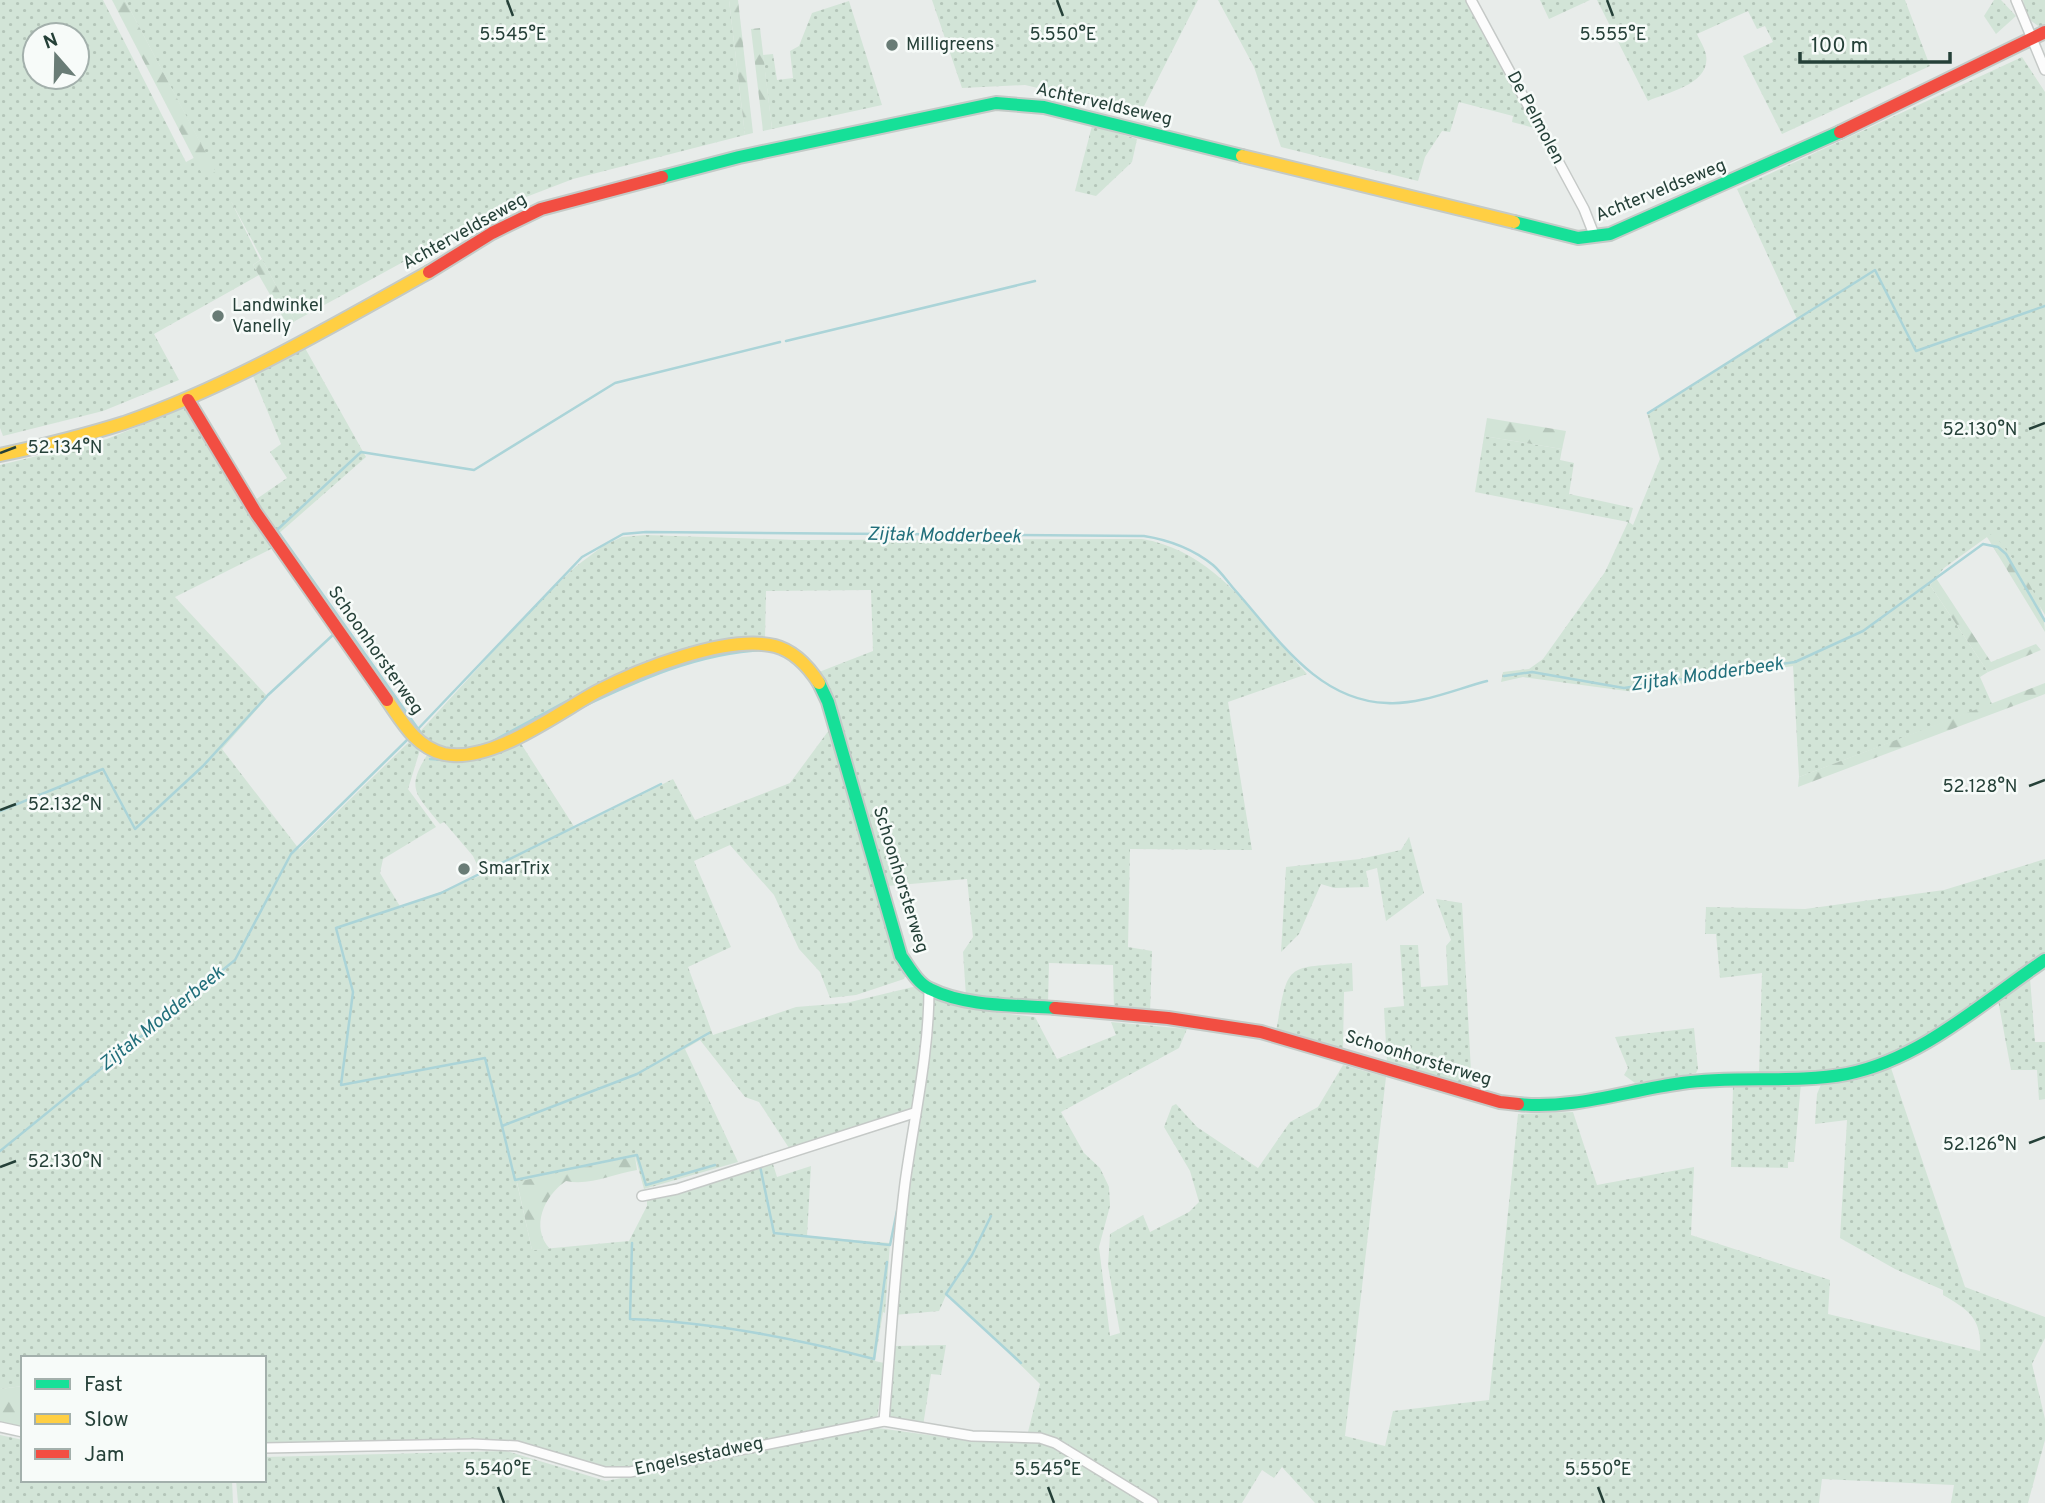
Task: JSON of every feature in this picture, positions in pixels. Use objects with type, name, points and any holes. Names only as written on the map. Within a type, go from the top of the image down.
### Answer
[{"type":"street","name":"De Pelmolen","points":[[1471,0],[1584,209],[1595,237]]},
{"type":"street","points":[[2016,0],[2045,70]]},
{"type":"street","name":"Achterveldseweg","points":[[0,455],[66,442],[130,423],[188,400],[293,347],[466,251],[492,233],[541,209],[739,157],[996,103],[1044,107],[1578,237],[1595,237],[1610,234],[1798,152],[2045,32]]},
{"type":"street","name":"Schoonhorsterweg","points":[[188,400],[256,513],[411,734],[431,750],[461,755],[492,747],[613,683],[707,651],[740,644],[771,643],[798,656],[816,676],[828,702],[901,956],[918,980],[929,989],[974,1001],[1037,1009],[1168,1018],[1261,1031],[1500,1102],[1530,1107],[1568,1104],[1704,1080],[1809,1077],[1870,1068],[1941,1030],[2045,960]]},
{"type":"street","points":[[884,1421],[893,1279],[915,1112],[929,1035],[929,989]]},
{"type":"street","points":[[642,1196],[677,1189],[915,1112]]},
{"type":"street","name":"Engelsestadweg","points":[[266,1448],[472,1444],[517,1446],[605,1472],[631,1472],[884,1421],[972,1436],[1040,1438],[1055,1443],[1153,1503]]},
{"type":"street","points":[[0,1427],[21,1432]]},
{"type":"green space","points":[[0,0],[103,0],[186,162],[205,152],[125,0],[729,0],[745,135],[573,179],[513,202],[295,321],[231,201],[260,260],[253,265],[259,275],[154,334],[179,380],[103,411],[3,436],[0,428]]},
{"type":"green space","points":[[112,0],[125,0],[216,172],[203,176]]},
{"type":"green space","points":[[729,0],[738,0],[753,133],[745,135]]},
{"type":"green space","points":[[932,0],[1198,0],[1141,112],[1025,85],[962,88]]},
{"type":"green space","points":[[1218,0],[1468,0],[1534,128],[1512,122],[1513,116],[1459,102],[1450,132],[1442,131],[1425,157],[1418,181],[1281,147],[1254,67]]},
{"type":"green space","points":[[1540,0],[1590,0],[1549,19]]},
{"type":"green space","points":[[1597,0],[1905,0],[1930,66],[1782,134],[1743,56],[1773,42],[1765,26],[1757,29],[1748,11],[1697,34],[1706,55],[1706,65],[1702,73],[1686,86],[1648,101]]},
{"type":"green space","points":[[1994,0],[2001,0],[2016,16],[1996,34],[1984,16]]},
{"type":"green space","points":[[2023,0],[2045,0],[2045,26],[2041,28],[2027,18]]},
{"type":"green space","points":[[849,1],[882,105],[772,129],[763,55],[773,54],[777,80],[793,78],[790,51],[799,46],[812,13]]},
{"type":"green space","points":[[760,28],[772,129],[763,131],[751,29]]},
{"type":"green space","points":[[2022,57],[2045,92],[2045,615],[2010,555],[1987,537],[1944,568],[1930,585],[1988,672],[1980,677],[1992,704],[1799,777],[1793,666],[1634,692],[1523,677],[1501,682],[1503,672],[1529,669],[1543,659],[1605,572],[1628,522],[1475,492],[1484,436],[1562,449],[1560,460],[1574,463],[1569,494],[1633,508],[1629,522],[1633,525],[1660,459],[1647,413],[1797,319],[1737,189]]},
{"type":"green space","points":[[1092,126],[1137,139],[1132,162],[1096,196],[1075,191]]},
{"type":"green space","points":[[262,259],[295,321],[288,326],[253,265]]},
{"type":"green space","points":[[305,348],[366,457],[276,536],[252,502],[287,478],[270,452],[281,444],[253,376]]},
{"type":"green space","points":[[186,407],[275,547],[175,597],[268,697],[222,749],[299,849],[411,740],[420,750],[408,789],[436,827],[383,859],[380,873],[401,908],[482,875],[473,856],[444,822],[440,824],[420,799],[415,785],[427,755],[440,755],[518,739],[575,828],[673,779],[695,820],[790,783],[832,726],[908,971],[904,979],[856,995],[830,998],[820,972],[799,949],[774,895],[730,845],[694,861],[731,947],[688,967],[713,1035],[796,1007],[846,1003],[917,986],[924,992],[925,1018],[912,1108],[789,1148],[759,1102],[745,1097],[700,1040],[685,1049],[738,1162],[644,1189],[635,1156],[517,1183],[532,1250],[629,1241],[647,1206],[647,1197],[772,1161],[777,1177],[811,1166],[807,1236],[890,1243],[885,1313],[883,1312],[875,1361],[884,1363],[877,1420],[616,1474],[515,1442],[492,1439],[415,1444],[266,1445],[266,1356],[21,1356],[21,1386],[0,1389],[0,465],[107,439]]},
{"type":"green space","points":[[1487,418],[1566,431],[1562,449],[1484,436]]},
{"type":"green space","points":[[1993,533],[2019,567],[2034,593],[2044,619],[2045,632],[1987,537]]},
{"type":"green space","points":[[646,535],[796,540],[1142,539],[1169,546],[1193,558],[1215,573],[1235,592],[1307,674],[1228,702],[1252,850],[1130,849],[1128,947],[1152,951],[1150,1014],[1114,1011],[1113,965],[1049,963],[1048,1004],[966,996],[963,952],[973,937],[967,879],[888,886],[878,864],[819,672],[873,651],[871,590],[766,591],[765,639],[687,654],[507,737],[472,750],[444,750],[416,736],[530,611],[575,567],[603,546],[622,537]]},
{"type":"green space","points":[[1936,578],[1991,662],[2036,644],[2041,650],[1988,672],[1930,585]]},
{"type":"green space","points":[[2045,683],[2045,694],[1798,787],[1799,777]]},
{"type":"green space","points":[[1409,837],[1424,893],[1386,921],[1377,868],[1366,871],[1369,887],[1334,888],[1321,884],[1299,934],[1281,952],[1286,867],[1360,859],[1401,850]]},
{"type":"green space","points":[[2045,859],[2045,956],[1972,1008],[1895,1054],[1830,1074],[1759,1074],[1762,973],[1720,978],[1716,934],[1705,934],[1706,907],[1805,909],[1944,890]]},
{"type":"green space","points":[[1436,899],[1462,903],[1472,1090],[1387,1063],[1384,1008],[1404,1006],[1400,945],[1418,945],[1421,987],[1448,985],[1446,946],[1451,940]]},
{"type":"green space","points":[[1352,963],[1353,991],[1344,992],[1343,1050],[1276,1031],[1284,992],[1293,973],[1313,966]]},
{"type":"green space","points":[[2030,978],[2035,1042],[2045,1042],[2045,1099],[2039,1100],[2037,1070],[2011,1070],[1998,1000]]},
{"type":"green space","points":[[933,997],[976,1010],[1035,1017],[1057,1059],[1116,1035],[1111,1022],[1187,1029],[1179,1048],[1061,1112],[1084,1153],[1100,1168],[1109,1187],[1110,1206],[1099,1247],[1110,1336],[1120,1333],[1108,1266],[1110,1234],[1143,1215],[1150,1232],[1189,1212],[1199,1202],[1190,1171],[1164,1127],[1172,1106],[1176,1104],[1197,1127],[1258,1168],[1290,1122],[1318,1107],[1343,1065],[1386,1077],[1345,1436],[1385,1446],[1393,1411],[1489,1400],[1518,1114],[1573,1112],[1597,1185],[1694,1167],[1691,1235],[1830,1280],[1828,1314],[1980,1351],[1976,1323],[1967,1311],[1943,1295],[1943,1290],[1895,1269],[1840,1238],[1847,1120],[1815,1124],[1817,1094],[1822,1082],[1854,1081],[1891,1068],[1965,1287],[2045,1317],[2045,1338],[2032,1364],[2045,1419],[2045,1440],[2028,1503],[1951,1503],[1954,1485],[1822,1479],[1819,1503],[1315,1503],[1282,1467],[1274,1478],[1262,1470],[1242,1503],[1157,1503],[1055,1441],[1038,1432],[1028,1432],[1040,1384],[947,1293],[939,1311],[894,1315],[894,1289],[917,1122],[933,1034]]},
{"type":"green space","points":[[1694,1028],[1698,1069],[1696,1073],[1635,1083],[1624,1075],[1628,1068],[1615,1037]]},
{"type":"green space","points":[[1801,1083],[1794,1162],[1788,1162],[1788,1168],[1731,1167],[1733,1086]]},
{"type":"green space","points":[[635,1156],[637,1170],[593,1181],[566,1181],[558,1187],[546,1203],[540,1222],[544,1240],[550,1249],[532,1250],[517,1182]]},
{"type":"green space","points":[[946,1345],[941,1375],[931,1374],[923,1426],[891,1420],[888,1414],[894,1346]]},
{"type":"green space","points":[[21,1386],[21,1431],[0,1427],[0,1389]]},
{"type":"green space","points":[[878,1428],[979,1442],[1026,1440],[1045,1443],[1143,1503],[238,1503],[236,1482],[266,1482],[266,1457],[506,1451],[606,1481]]},
{"type":"green space","points":[[0,1435],[21,1440],[21,1482],[232,1482],[233,1503],[0,1503]]},
{"type":"waterway","points":[[1648,413],[1875,270],[1916,351],[2045,306]]},
{"type":"waterway","points":[[786,341],[1035,281]]},
{"type":"waterway","points":[[426,740],[277,530],[361,452],[474,470],[615,383],[780,342]]},
{"type":"waterway","name":"Zijtak Modderbeek","points":[[416,731],[582,557],[623,534],[646,532],[1144,536],[1180,546],[1213,565],[1300,663],[1319,679],[1340,691],[1362,699],[1400,703],[1425,699],[1487,681]]},
{"type":"waterway","name":"Zijtak Modderbeek","points":[[1504,676],[1532,672],[1624,688],[1795,662],[1863,631],[1983,544],[1998,547],[2006,554],[2045,621]]},
{"type":"waterway","points":[[0,811],[103,769],[135,829],[203,766],[268,695],[334,634]]},
{"type":"waterway","points":[[578,709],[668,670],[715,657],[764,650]]},
{"type":"waterway","points":[[493,741],[589,689]]},
{"type":"waterway","name":"Zijtak Modderbeek","points":[[0,1151],[235,960],[291,854],[407,740]]},
{"type":"waterway","points":[[430,759],[460,761],[505,749]]},
{"type":"waterway","points":[[661,784],[441,893],[336,928],[353,992],[341,1085],[485,1058],[502,1126],[637,1074],[709,1033]]},
{"type":"waterway","points":[[898,961],[904,973]]},
{"type":"waterway","points":[[502,1126],[515,1180],[637,1155],[646,1185],[715,1165]]},
{"type":"waterway","points":[[760,1166],[774,1233],[890,1245],[897,1211]]},
{"type":"waterway","points":[[991,1216],[972,1255],[946,1294],[1021,1363]]},
{"type":"waterway","points":[[632,1243],[630,1319],[753,1332],[874,1359],[887,1262]]},
{"type":"traffic: fast","points":[[662,177],[739,157],[996,103],[1044,107],[1242,156]]},
{"type":"traffic: fast","points":[[1514,222],[1578,238],[1610,234],[1840,132]]},
{"type":"traffic: fast","points":[[819,683],[828,702],[901,956],[914,974],[930,989],[959,999],[1055,1008]]},
{"type":"traffic: fast","points":[[1518,1104],[1580,1102],[1703,1081],[1847,1074],[1901,1056],[1927,1042],[2045,960]]},
{"type":"traffic: slow","points":[[1242,156],[1514,222]]},
{"type":"traffic: slow","points":[[0,455],[124,423],[203,392],[280,354],[429,272]]},
{"type":"traffic: slow","points":[[387,700],[411,733],[426,746],[444,754],[462,755],[502,745],[596,692],[658,665],[708,649],[755,644],[775,646],[800,660],[819,683]]},
{"type":"traffic: jam","points":[[1840,132],[2045,32]]},
{"type":"traffic: jam","points":[[429,272],[492,233],[541,209],[662,177]]},
{"type":"traffic: jam","points":[[188,400],[256,513],[387,700]]},
{"type":"traffic: jam","points":[[1055,1008],[1168,1018],[1261,1032],[1500,1102],[1518,1104]]},
{"type":"place","name":"Milligreens","points":[[892,45]]},
{"type":"place","name":"Landwinkel Vanelly","points":[[218,316]]},
{"type":"place","name":"SmarTrix","points":[[464,869]]}]
